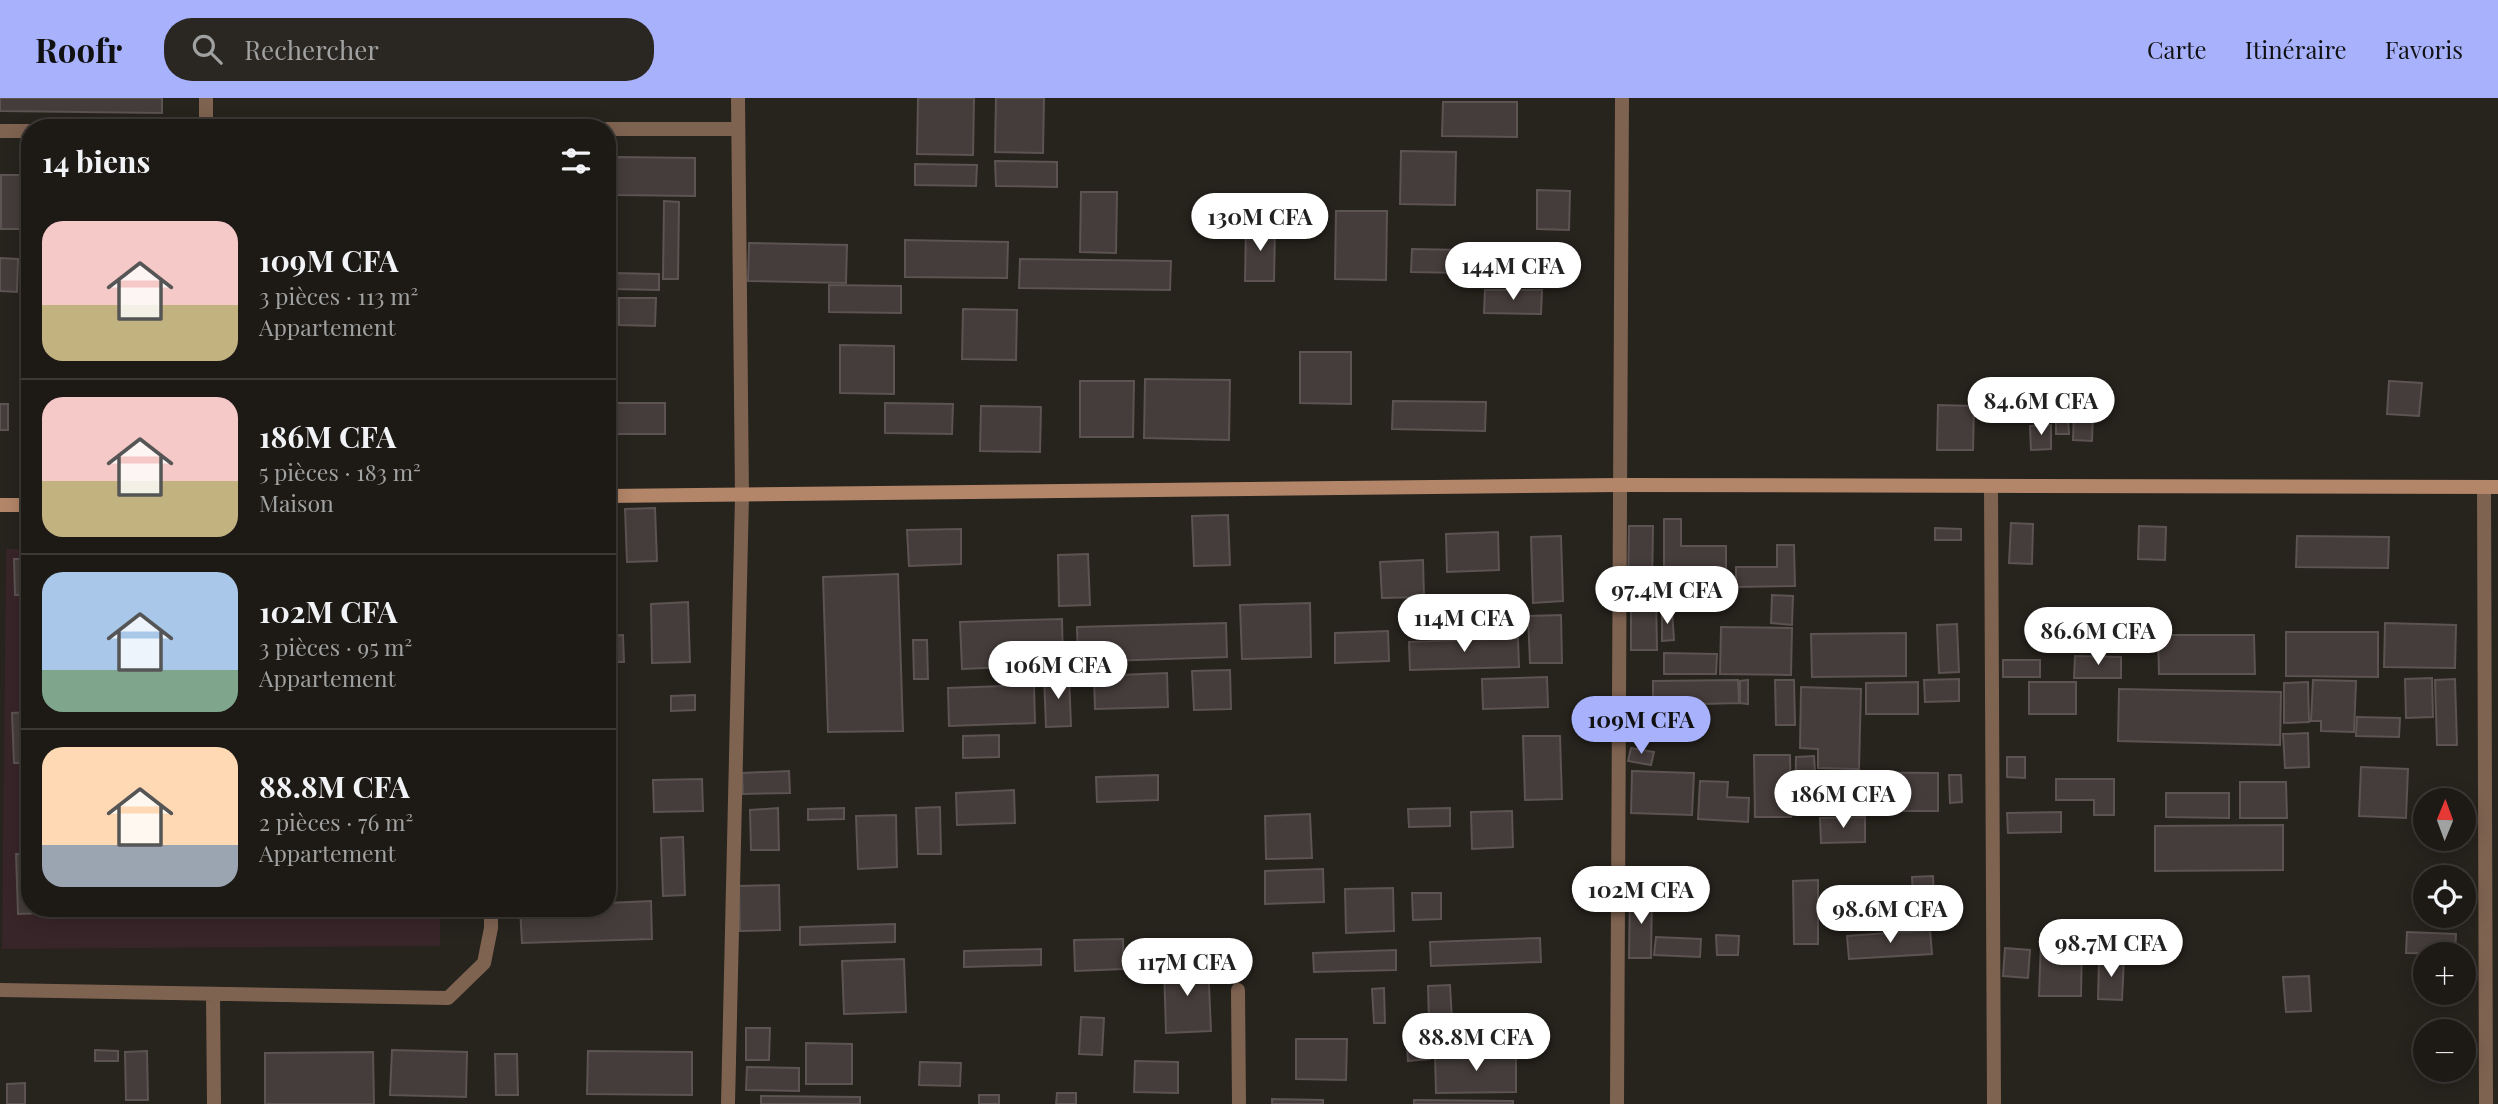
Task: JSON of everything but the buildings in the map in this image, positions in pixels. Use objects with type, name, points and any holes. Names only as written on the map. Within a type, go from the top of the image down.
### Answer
[{"type":"main road","points":[[616,496],[1619,485],[2491,486]]},
{"type":"main road","points":[[0,505],[21,505]]},
{"type":"street","points":[[206,98],[206,119]]},
{"type":"street","points":[[728,1104],[742,496],[738,98]]},
{"type":"street","points":[[1617,1104],[1622,98]]},
{"type":"street","points":[[616,129],[737,129]]},
{"type":"street","points":[[0,131],[21,131]]},
{"type":"street","points":[[2486,1104],[2491,840],[2491,486]]},
{"type":"street","points":[[1991,487],[1994,1104]]},
{"type":"street","points":[[0,990],[448,998],[484,963],[491,917]]},
{"type":"street","points":[[1238,990],[1239,1104]]},
{"type":"street","points":[[214,994],[214,1104]]},
{"type":"shaded area","points":[[6,549],[21,549],[21,917],[440,917],[440,946],[2,949]]}]
